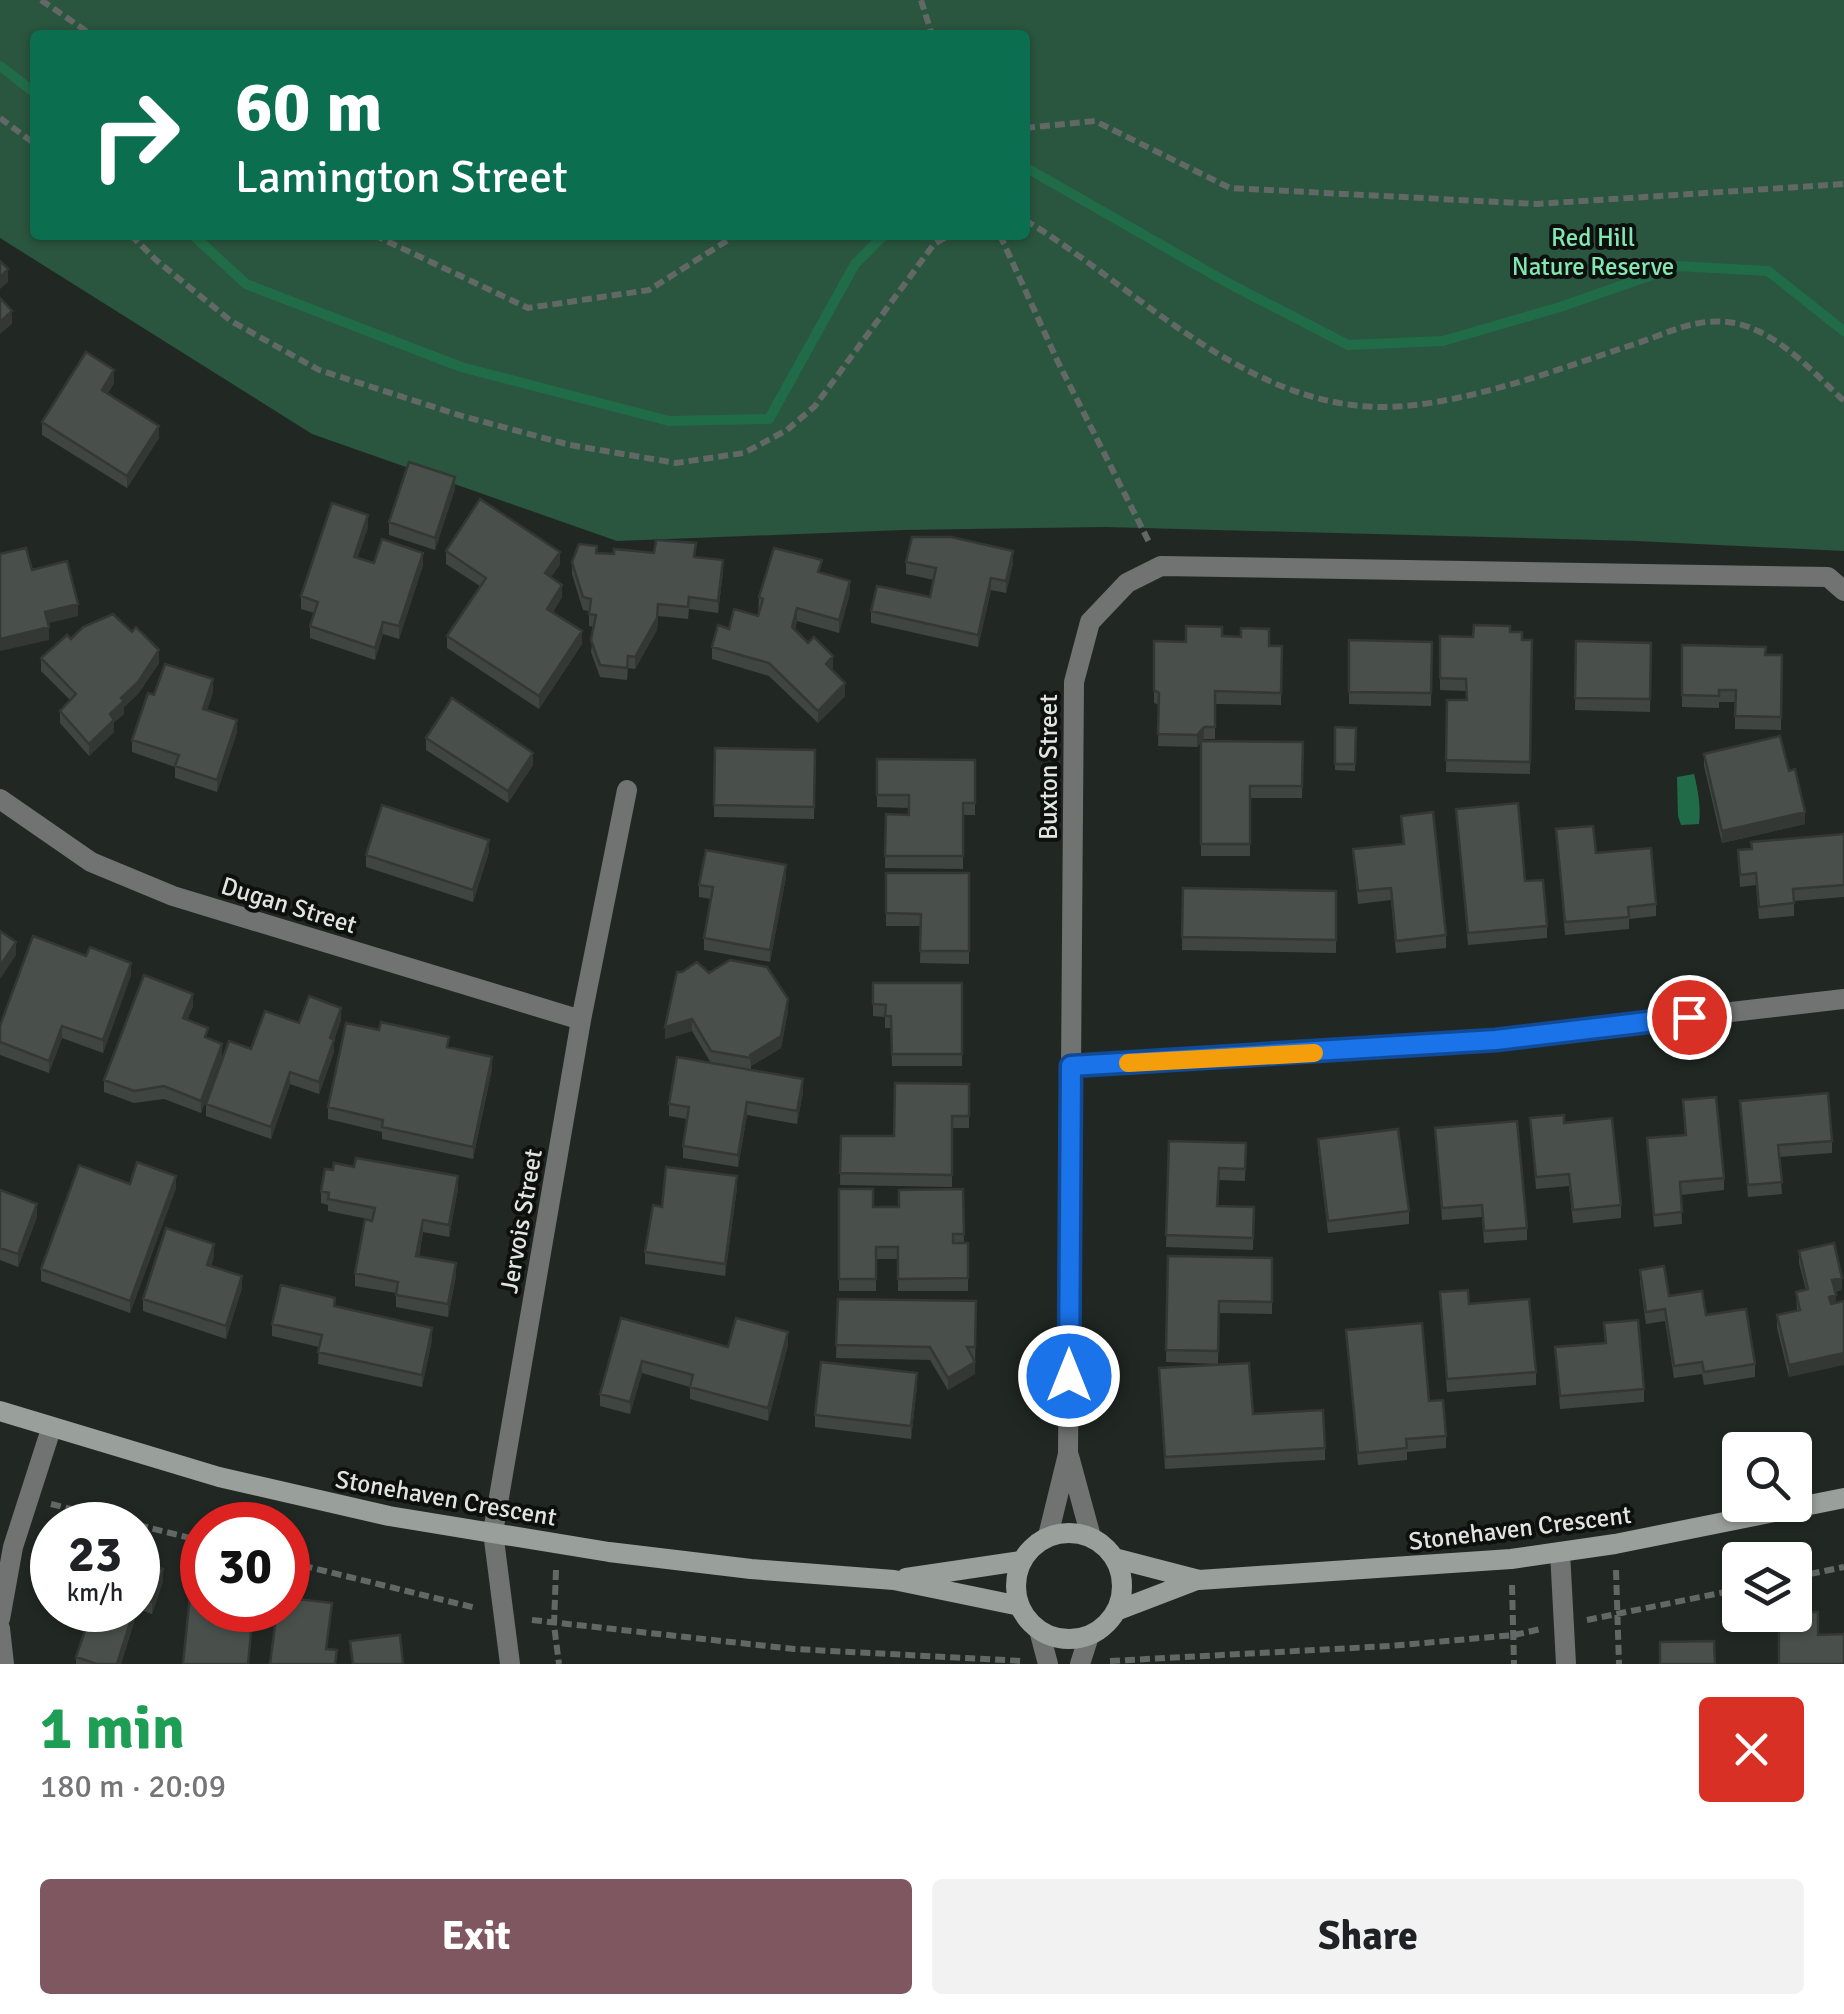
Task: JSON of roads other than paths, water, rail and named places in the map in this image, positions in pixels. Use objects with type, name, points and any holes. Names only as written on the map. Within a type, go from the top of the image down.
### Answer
[{"type":"street","name":"Buxton Street","points":[[1048,1536],[1068,1454],[1074,682],[1090,622],[1128,583],[1161,566],[1828,577],[1844,591]]},
{"type":"street","name":"Jervois Street","points":[[510,1664],[493,1532],[581,1020],[627,790]]},
{"type":"street","name":"Dugan Street","points":[[0,800],[90,862],[173,896],[581,1020]]},
{"type":"street","points":[[1071,1066],[1496,1040],[1844,999]]},
{"type":"street","name":"Stonehaven Crescent","points":[[0,1410],[219,1477],[389,1516],[557,1544],[751,1569],[894,1580],[1020,1606]]},
{"type":"street","points":[[0,1619],[14,1547],[51,1428]]},
{"type":"street","name":"Buxton Street","points":[[1068,1454],[1091,1537]]},
{"type":"street","name":"Stonehaven Crescent","points":[[1116,1611],[1199,1580],[1560,1552],[1844,1498]]},
{"type":"street","points":[[1040,1634],[1072,1640],[1089,1636],[1105,1626],[1116,1611],[1122,1581],[1114,1558],[1091,1537],[1073,1532],[1048,1536],[1032,1546],[1021,1561],[1016,1578],[1020,1606],[1040,1634],[1047,1663]]},
{"type":"street","points":[[1560,1552],[1566,1664]]},
{"type":"street","name":"Stonehaven Crescent","points":[[1114,1558],[1199,1580]]},
{"type":"street","name":"Stonehaven Crescent","points":[[894,1580],[1021,1561]]},
{"type":"street","points":[[0,1628],[4,1664]]},
{"type":"street","points":[[1080,1663],[1089,1636]]},
{"type":"waterway","points":[[0,66],[30,89]]},
{"type":"waterway","points":[[1030,170],[1226,282],[1348,345],[1443,341],[1560,307],[1678,266],[1768,271],[1844,331]]},
{"type":"waterway","points":[[198,240],[246,284],[461,367],[669,421],[769,419],[855,264],[879,240]]},
{"type":"park label","name":"Red Hill Nature Reserve","points":[[1593,252]]}]
